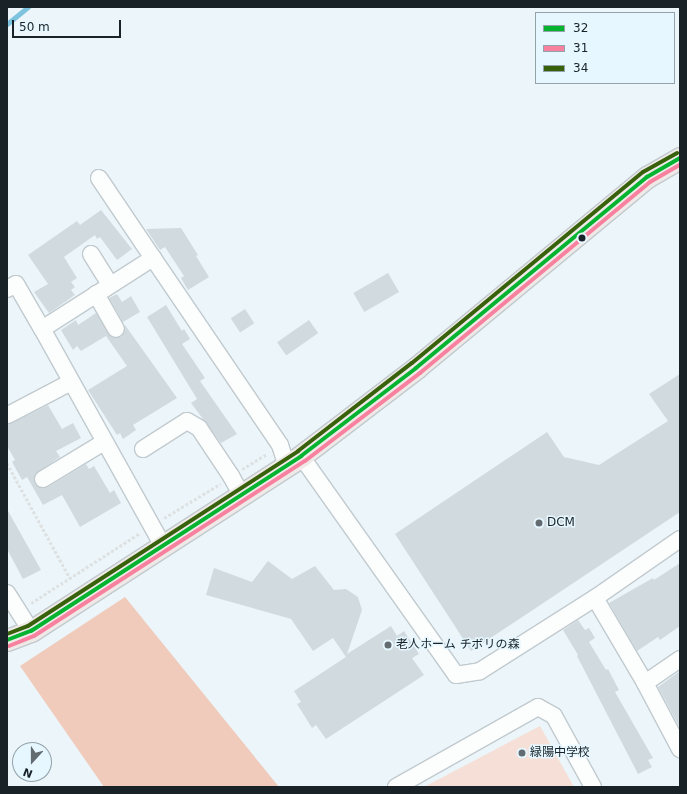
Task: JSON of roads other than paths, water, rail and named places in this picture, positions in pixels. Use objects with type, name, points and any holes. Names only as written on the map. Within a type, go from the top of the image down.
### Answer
[{"type":"main road","points":[[7,640],[31,632],[294,461],[416,368],[647,177],[680,158]]},
{"type":"street","points":[[99,178],[280,445],[294,461],[456,675],[480,671],[596,598],[680,539]]},
{"type":"street","points":[[91,254],[110,285]]},
{"type":"street","points":[[42,329],[153,258]]},
{"type":"street","points":[[7,289],[16,284],[163,546]]},
{"type":"street","points":[[96,294],[116,329]]},
{"type":"street","points":[[8,415],[71,382]]},
{"type":"street","points":[[143,449],[187,421],[199,428],[232,476],[242,496]]},
{"type":"street","points":[[43,479],[104,442]]},
{"type":"street","points":[[7,593],[31,632]]},
{"type":"street","points":[[596,598],[645,683],[680,749]]},
{"type":"street","points":[[645,683],[680,659]]},
{"type":"street","points":[[396,787],[538,707],[554,716],[593,787]]},
{"type":"waterway","points":[[7,24],[28,7]]},
{"type":"place","name":"DCM","points":[[539,523]]},
{"type":"place","name":"老人ホーム チボリの森","points":[[388,645]]},
{"type":"place","name":"緑陽中学校","points":[[522,753]]}]
